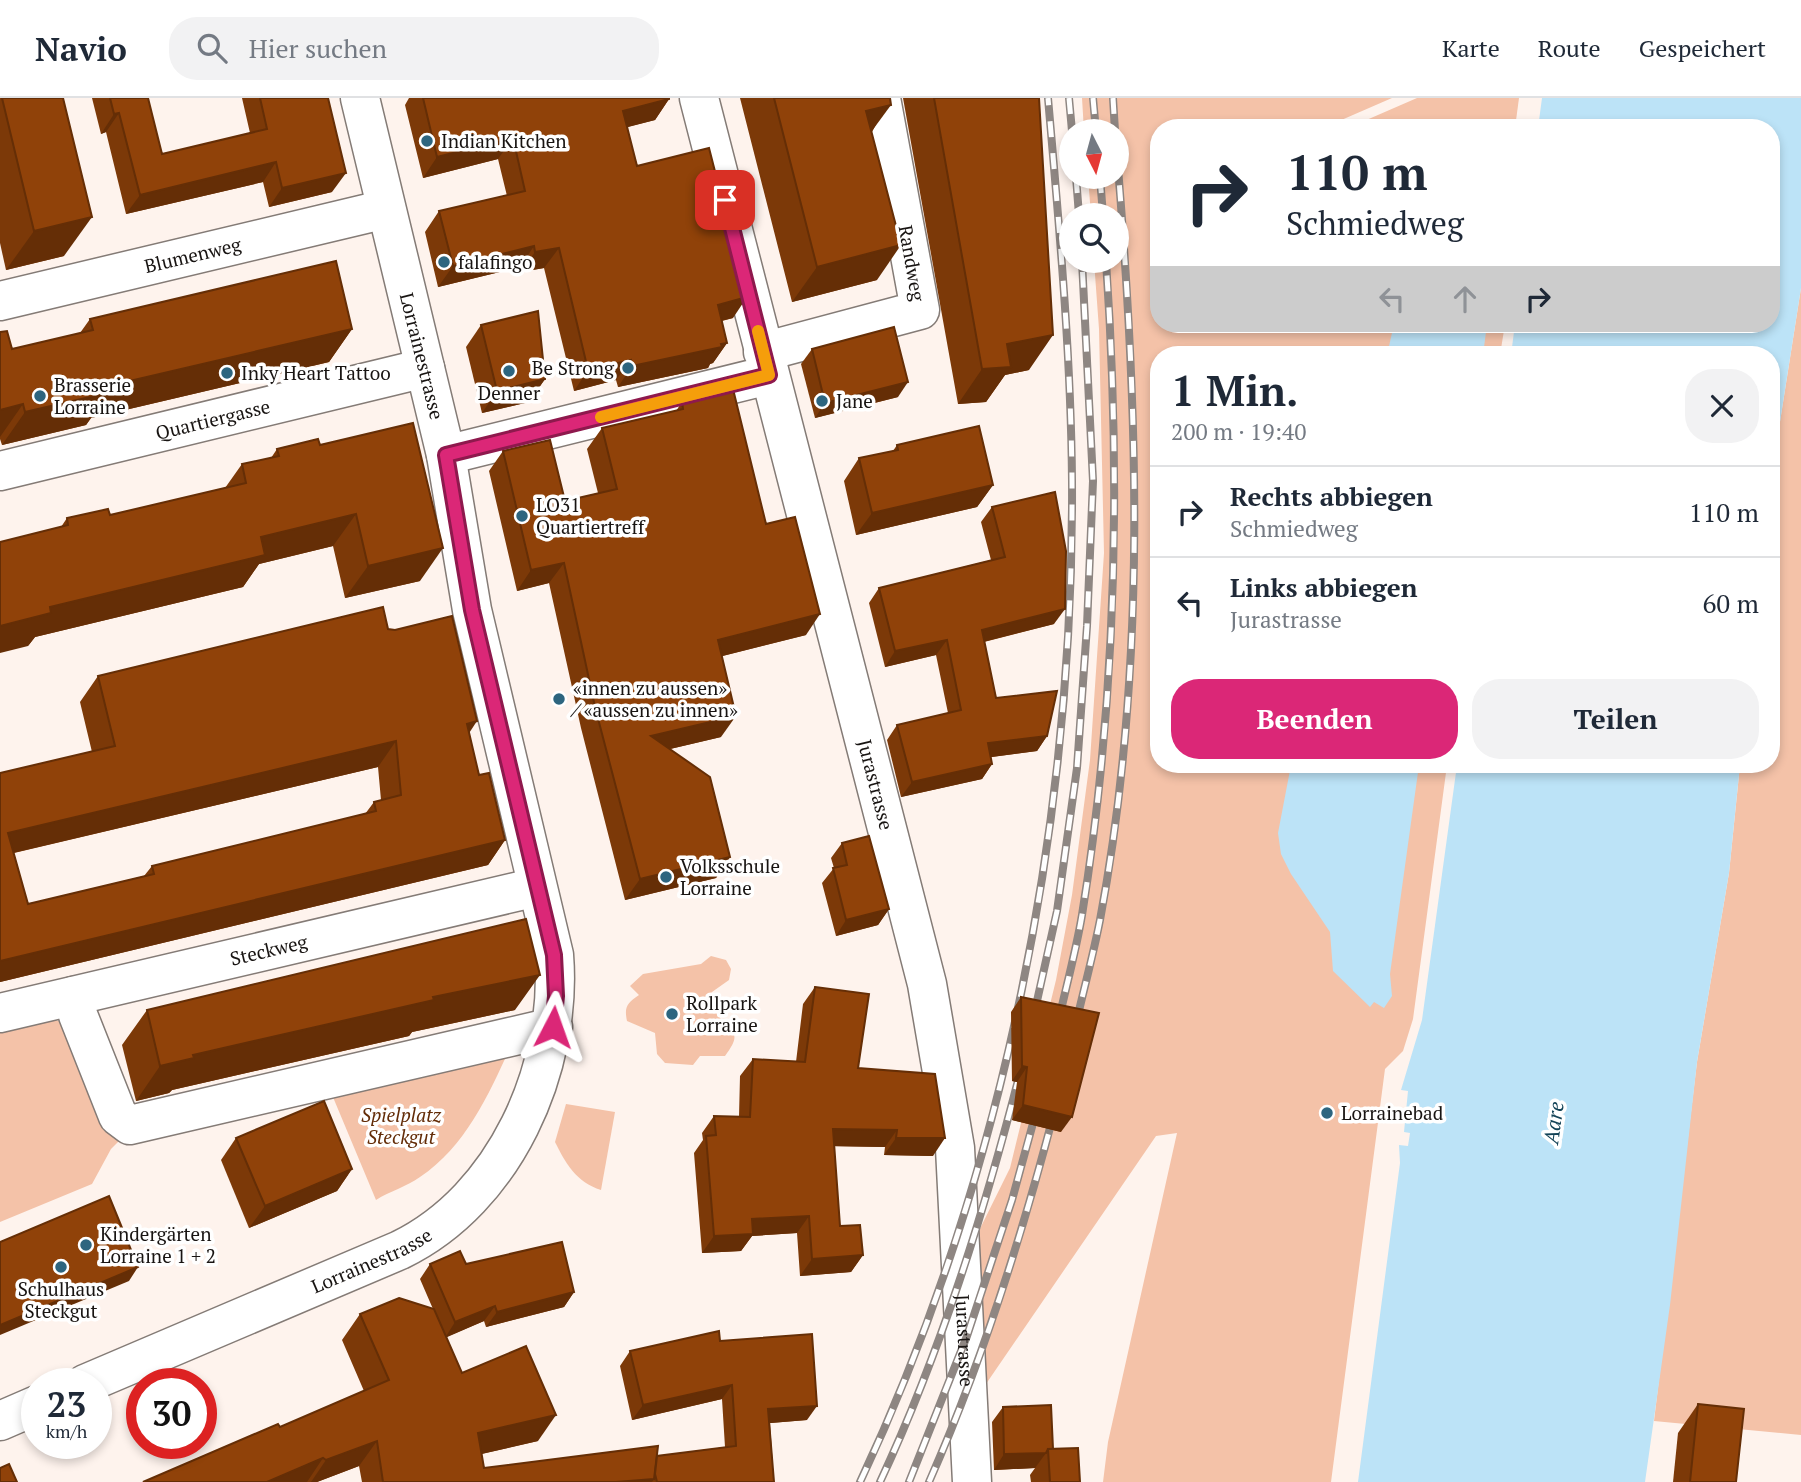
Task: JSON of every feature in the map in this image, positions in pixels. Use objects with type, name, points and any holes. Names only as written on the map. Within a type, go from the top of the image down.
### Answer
[{"type":"street","name":"Lorrainestrasse","points":[[112,1373],[400,1250],[438,1226],[469,1199],[514,1136],[535,1088],[553,1027],[556,996],[554,955],[472,610],[446,455],[360,98]]},
{"type":"street","name":"Jurastrasse","points":[[699,98],[928,984],[955,1148],[972,1482]]},
{"type":"street","name":"Randweg","points":[[766,364],[920,310],[881,98]]},
{"type":"street","name":"Blumenweg","points":[[0,301],[386,209]]},
{"type":"street","points":[[446,455],[766,364]]},
{"type":"street","name":"Quartiergasse","points":[[0,471],[425,368]]},
{"type":"street","name":"Steckweg","points":[[0,1013],[537,887]]},
{"type":"street","points":[[73,996],[118,1116],[130,1125],[553,1027]]},
{"type":"street","points":[[0,1421],[21,1412]]},
{"type":"green space","points":[[1082,98],[1392,98],[1344,119],[1150,119],[1150,333],[1504,333],[1501,346],[1150,346],[1150,773],[1446,773],[1413,1019],[1403,1051],[1385,1069],[1331,1482],[1103,1482],[1108,1442],[1177,1133],[1156,1136],[975,1400],[966,1257],[1010,1168],[1056,980],[1072,895],[1090,760],[1104,553],[1099,329],[1095,273],[1129,273],[1129,203],[1090,203],[1089,189],[1129,189],[1129,119],[1083,119]]},
{"type":"green space","points":[[1417,98],[1519,98],[1516,119],[1369,119]]},
{"type":"green space","points":[[1801,288],[1801,1435],[1654,1421],[1697,1062],[1729,873],[1739,773],[1780,773],[1780,422]]},
{"type":"green space","name":"Rollpark Lorraine","points":[[711,956],[726,960],[731,969],[729,980],[712,992],[719,1017],[733,1032],[733,1043],[725,1056],[700,1056],[693,1065],[665,1063],[657,1054],[655,1033],[627,1021],[627,1006],[639,995],[630,986],[643,974],[701,964]]},
{"type":"green space","points":[[53,1019],[64,1023],[71,1031],[119,1141],[111,1149],[92,1184],[0,1222],[0,1031]]},
{"type":"green space","name":"Spielplatz Steckgut","points":[[510,1048],[484,1102],[450,1151],[420,1177],[376,1200],[330,1090]]},
{"type":"green space","points":[[566,1104],[615,1112],[601,1190],[578,1177],[563,1158],[555,1142]]},
{"type":"water","points":[[1542,98],[1801,98],[1801,288],[1780,422],[1780,346],[1512,346],[1514,333],[1780,333],[1780,119],[1539,119]]},
{"type":"water","points":[[1392,333],[1486,333],[1484,346],[1389,346]]},
{"type":"water","points":[[1289,773],[1418,773],[1390,974],[1392,996],[1384,1008],[1374,1002],[1370,1007],[1333,971],[1330,932],[1291,874],[1281,854],[1278,833]]},
{"type":"water","name":"Aare","points":[[1456,773],[1739,773],[1729,873],[1697,1062],[1670,1305],[1645,1482],[1358,1482],[1400,1163],[1399,1145],[1408,1146],[1410,1133],[1404,1132],[1408,1091],[1401,1090],[1422,1020]]},
{"type":"building","points":[[2,98],[63,98],[92,217],[34,231]]},
{"type":"building","points":[[110,98],[148,98],[162,154],[267,129],[260,98],[328,98],[346,173],[282,188],[276,162],[140,195],[119,113],[114,114]]},
{"type":"building","points":[[423,98],[669,98],[623,111],[637,166],[709,148],[747,297],[718,305],[727,343],[721,344],[722,347],[632,366],[631,360],[588,370],[559,248],[535,252],[534,246],[453,266],[439,211],[525,191],[513,138],[437,157]]},
{"type":"building","points":[[774,98],[890,98],[891,105],[866,111],[901,245],[817,267]]},
{"type":"building","points":[[934,98],[1039,98],[1053,335],[1007,344],[1011,367],[982,369]]},
{"type":"building","points":[[336,261],[352,329],[108,386],[109,392],[25,412],[23,404],[0,410],[0,332],[7,331],[12,349],[93,330],[90,319]]},
{"type":"building","points":[[538,311],[545,379],[497,391],[481,325]]},
{"type":"building","points":[[894,327],[908,382],[825,403],[812,349]]},
{"type":"building","points":[[733,389],[766,524],[795,517],[820,614],[718,640],[736,716],[651,736],[710,777],[730,857],[640,879],[595,707],[564,563],[531,570],[503,451],[550,440],[565,501],[617,489],[602,428],[683,409],[682,402]]},
{"type":"building","points":[[413,423],[443,548],[368,566],[356,514],[261,537],[265,555],[50,607],[51,613],[0,626],[0,542],[68,525],[67,518],[108,509],[110,515],[246,483],[242,464],[279,456],[277,449],[318,439],[320,445]]},
{"type":"building","points":[[979,426],[993,485],[872,513],[859,458],[898,450],[897,445]]},
{"type":"building","points":[[1055,492],[1066,551],[1065,609],[982,630],[996,698],[1057,691],[1047,736],[988,743],[992,764],[912,782],[897,725],[961,710],[947,640],[895,651],[879,588],[1005,557],[992,507]]},
{"type":"building","points":[[383,607],[388,629],[395,630],[452,616],[477,721],[467,724],[479,775],[489,773],[505,840],[0,961],[0,773],[115,746],[98,676]],"holes":[[[396,741],[401,795],[374,802],[376,811],[152,866],[154,874],[28,904],[8,833]]]},
{"type":"building","points":[[869,836],[889,909],[846,920],[833,868],[847,865],[842,843]]},
{"type":"building","points":[[526,919],[540,975],[433,997],[434,1000],[193,1055],[194,1058],[160,1066],[147,1010]]},
{"type":"building","points":[[815,987],[869,994],[858,1068],[935,1074],[945,1138],[896,1138],[897,1130],[833,1129],[840,1226],[860,1225],[863,1255],[812,1259],[809,1216],[752,1219],[753,1234],[714,1236],[706,1136],[716,1135],[714,1116],[750,1117],[753,1059],[805,1062]]},
{"type":"building","points":[[1021,997],[1099,1013],[1072,1117],[1023,1105],[1027,1067],[1022,1066]]},
{"type":"building","points":[[324,1101],[352,1169],[265,1206],[236,1138]]},
{"type":"building","name":"Schulhaus Steckgut","points":[[109,1196],[138,1267],[0,1325],[0,1242]]},
{"type":"building","points":[[562,1242],[574,1292],[497,1312],[495,1306],[455,1322],[430,1264],[460,1251],[466,1264]]},
{"type":"building","points":[[399,1298],[434,1309],[462,1373],[526,1346],[556,1415],[478,1433],[484,1468],[658,1446],[654,1479],[616,1482],[383,1482],[377,1441],[326,1460],[323,1458],[267,1482],[143,1482],[197,1459],[217,1459],[217,1450],[278,1424],[280,1427],[389,1380],[360,1314]]},
{"type":"building","points":[[719,1331],[720,1341],[812,1334],[817,1406],[768,1409],[774,1482],[657,1482],[657,1456],[736,1446],[732,1385],[643,1405],[630,1351]]},
{"type":"building","points":[[1698,1404],[1744,1409],[1736,1482],[1690,1482]]},
{"type":"building","points":[[1051,1405],[1053,1449],[1048,1449],[1046,1453],[1004,1454],[1003,1407]]},
{"type":"building","points":[[1078,1448],[1080,1482],[1050,1482],[1048,1449]]},
{"type":"building","points":[[9,1464],[17,1482],[0,1482],[0,1468]]},
{"type":"railway","points":[[860,1482],[911,1364],[955,1243],[991,1119],[1021,993],[1044,865],[1060,737],[1069,609],[1072,481],[1067,337],[1048,98]]},
{"type":"railway","points":[[1069,98],[1071,119]]},
{"type":"railway","points":[[1093,98],[1095,119]]},
{"type":"railway","points":[[1113,98],[1114,119]]},
{"type":"railway","points":[[1077,189],[1078,203]]},
{"type":"railway","points":[[1101,189],[1102,203]]},
{"type":"railway","points":[[1075,1028],[1100,920],[1115,824],[1126,727],[1132,630],[1133,435],[1130,338],[1120,189]]},
{"type":"railway","points":[[1033,1019],[1057,911],[1077,768],[1087,626],[1093,481],[1083,273]]},
{"type":"railway","points":[[1058,1023],[1082,915],[1094,834],[1109,670],[1113,588],[1114,425],[1107,273]]},
{"type":"railway","points":[[880,1482],[942,1332],[992,1178],[1020,1073]]},
{"type":"railway","points":[[909,1482],[967,1336],[1012,1200],[1038,1105]]},
{"type":"railway","points":[[929,1482],[1000,1298],[1055,1109]]},
{"type":"slow traffic","points":[[601,417],[769,375],[758,331]]},
{"type":"place","name":"Indian Kitchen","points":[[427,141]]},
{"type":"place","name":"falafingo","points":[[444,262]]},
{"type":"place","name":"Be Strong","points":[[628,368]]},
{"type":"place","name":"Denner","points":[[509,371]]},
{"type":"place","name":"Inky Heart Tattoo","points":[[227,373]]},
{"type":"place","name":"Brasserie Lorraine","points":[[40,396]]},
{"type":"place","name":"Jane","points":[[822,401]]},
{"type":"place","name":"LO31 Quartiertreff","points":[[522,516]]},
{"type":"place","name":"«innen zu aussen» ⁄ «aussen zu innen»","points":[[559,699]]},
{"type":"place","name":"Volksschule Lorraine","points":[[666,877]]},
{"type":"place","name":"Rollpark Lorraine","points":[[672,1014]]},
{"type":"place","name":"Lorrainebad","points":[[1327,1113]]},
{"type":"place","name":"Kindergärten Lorraine 1 + 2","points":[[86,1245]]},
{"type":"place","name":"Schulhaus Steckgut","points":[[61,1267]]},
{"type":"route","points":[[553,1027],[556,996],[554,955],[472,610],[446,455],[769,375],[725,200]]}]
